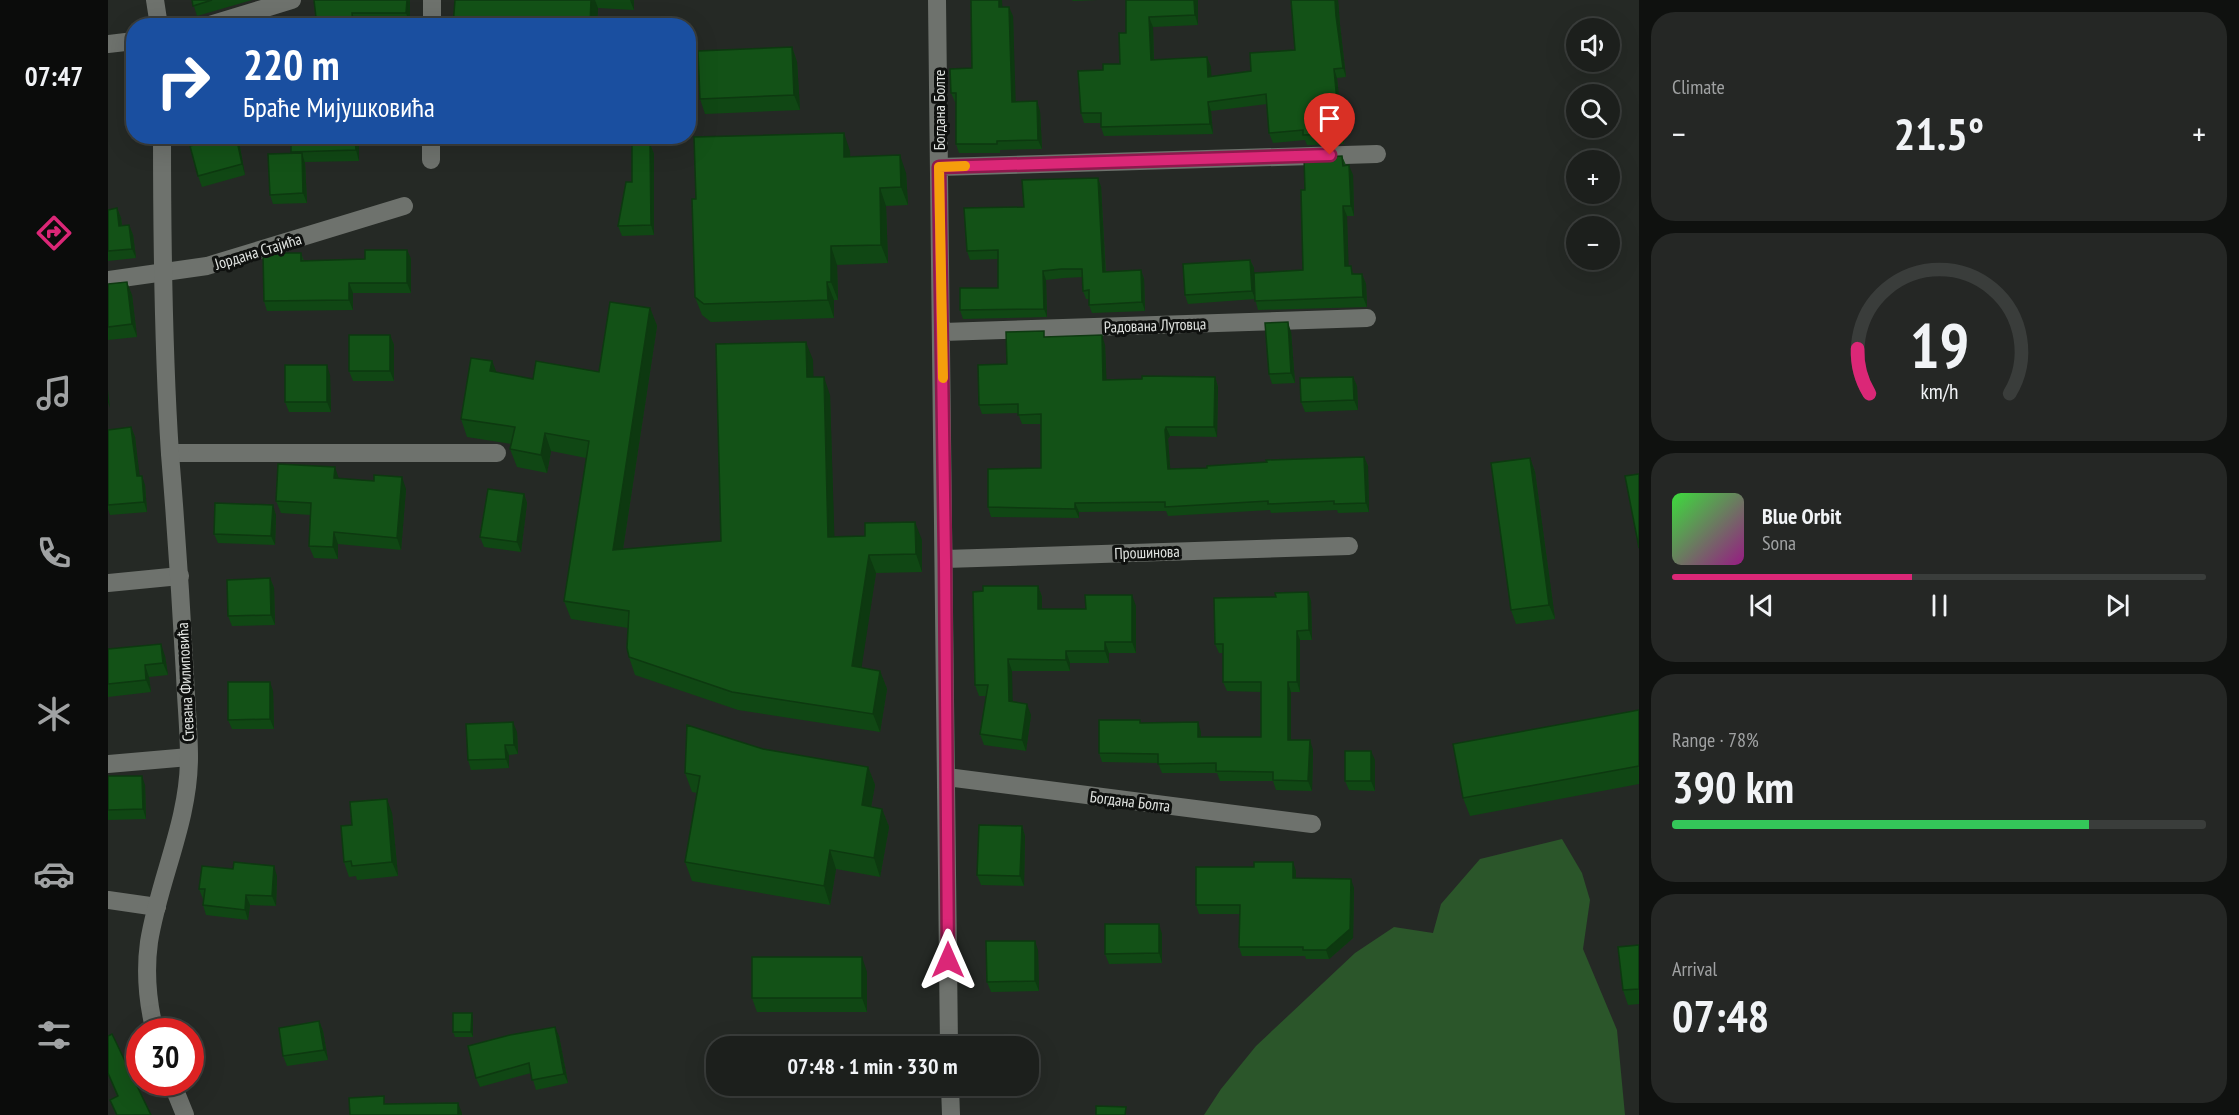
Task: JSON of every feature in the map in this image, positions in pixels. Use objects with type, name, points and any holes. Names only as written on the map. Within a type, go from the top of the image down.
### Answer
[{"type":"street","points":[[155,0],[158,18]]},
{"type":"street","points":[[232,18],[292,0]]},
{"type":"street","points":[[432,0],[432,18]]},
{"type":"street","name":"Богдана Болте","points":[[937,0],[943,332],[949,1036]]},
{"type":"street","points":[[108,44],[126,42]]},
{"type":"street","name":"Стевана Филиповића","points":[[152,1018],[147,968],[149,943],[187,796],[189,757],[180,576],[170,453],[162,274],[162,144]]},
{"type":"street","points":[[431,144],[431,160]]},
{"type":"street","points":[[939,167],[1377,154]]},
{"type":"street","name":"Јордана Стајића","points":[[108,280],[207,266],[404,206]]},
{"type":"street","name":"Радована Лутовца","points":[[943,332],[1366,318]]},
{"type":"street","points":[[170,453],[497,453]]},
{"type":"street","name":"Прошинова","points":[[945,559],[1349,546]]},
{"type":"street","points":[[108,583],[180,576]]},
{"type":"street","points":[[108,764],[189,757]]},
{"type":"street","name":"Богдана Болта","points":[[947,777],[1312,824]]},
{"type":"street","points":[[108,900],[157,907]]},
{"type":"street","points":[[177,1096],[185,1115]]},
{"type":"street","points":[[950,1096],[951,1115]]},
{"type":"green space","points":[[1562,839],[1582,873],[1590,900],[1583,949],[1617,1030],[1625,1115],[1204,1115],[1221,1089],[1256,1046],[1355,953],[1394,927],[1433,933],[1441,904],[1480,859]]},
{"type":"building","points":[[192,0],[212,0],[193,6]]},
{"type":"building","points":[[314,0],[407,0],[406,13],[352,13],[352,18],[316,18]]},
{"type":"building","points":[[455,0],[591,0],[590,18],[454,18]]},
{"type":"building","points":[[971,0],[999,0],[999,7],[1009,7],[1012,102],[1037,101],[1038,140],[997,141],[997,144],[956,144],[956,93],[951,93],[950,69],[972,68]]},
{"type":"building","points":[[1126,0],[1194,0],[1195,15],[1149,17],[1151,60],[1207,57],[1208,77],[1251,71],[1250,53],[1295,50],[1291,0],[1335,0],[1343,68],[1334,69],[1340,134],[1303,135],[1303,130],[1269,133],[1266,94],[1208,102],[1210,124],[1101,127],[1101,113],[1081,113],[1078,71],[1103,70],[1103,64],[1120,64],[1119,33],[1126,33]]},
{"type":"building","points":[[792,47],[794,95],[700,99],[698,51]]},
{"type":"building","points":[[844,133],[844,157],[900,155],[901,187],[880,188],[881,245],[831,246],[831,282],[827,282],[828,300],[704,304],[695,297],[692,199],[696,199],[696,137]]},
{"type":"building","points":[[238,144],[242,164],[198,176],[190,146]]},
{"type":"building","points":[[291,144],[356,144],[356,150],[291,152]]},
{"type":"building","points":[[632,144],[650,144],[651,225],[618,226],[626,182],[632,182]]},
{"type":"building","points":[[302,153],[303,193],[270,195],[268,154]]},
{"type":"building","points":[[1342,156],[1343,166],[1349,165],[1351,206],[1343,206],[1345,266],[1351,266],[1352,274],[1362,274],[1363,297],[1255,301],[1254,273],[1303,270],[1301,190],[1305,190],[1304,158]]},
{"type":"building","points":[[1098,178],[1103,272],[1141,270],[1142,302],[1089,305],[1089,290],[1083,291],[1082,269],[1061,269],[1043,271],[1044,309],[960,310],[960,288],[998,288],[998,250],[967,251],[964,208],[1024,207],[1022,180]]},
{"type":"building","points":[[117,208],[119,226],[129,225],[132,249],[108,251],[108,210]]},
{"type":"building","points":[[365,250],[407,250],[407,283],[349,283],[349,300],[264,301],[263,253],[301,253],[301,261],[365,259]]},
{"type":"building","points":[[1250,260],[1252,291],[1185,295],[1183,264]]},
{"type":"building","points":[[127,282],[132,324],[108,327],[108,284]]},
{"type":"building","points":[[610,302],[650,308],[613,550],[721,541],[716,344],[806,342],[807,377],[824,377],[828,537],[865,536],[865,523],[915,522],[916,554],[869,555],[852,666],[880,671],[873,714],[732,692],[629,657],[627,648],[629,611],[564,601],[589,441],[545,433],[541,455],[510,449],[515,427],[461,419],[471,358],[492,361],[490,371],[533,379],[536,361],[599,372]]},
{"type":"building","points":[[1288,322],[1291,373],[1269,374],[1265,323]]},
{"type":"building","points":[[1044,331],[1044,337],[1102,335],[1103,380],[1142,379],[1142,376],[1215,377],[1214,427],[1166,427],[1168,469],[1207,468],[1207,466],[1267,462],[1266,460],[1364,457],[1366,503],[1334,504],[1334,501],[1268,504],[1268,501],[1165,507],[1165,502],[1075,503],[1075,509],[988,507],[988,469],[1041,468],[1041,414],[1018,415],[1018,404],[979,405],[978,365],[1007,364],[1006,332]]},
{"type":"building","points":[[349,335],[390,335],[390,371],[349,371]]},
{"type":"building","points":[[285,365],[327,365],[327,402],[285,402]]},
{"type":"building","points":[[1353,377],[1354,400],[1301,402],[1300,378]]},
{"type":"building","points":[[131,427],[137,476],[142,476],[144,502],[108,505],[108,430]]},
{"type":"building","points":[[1530,458],[1549,605],[1511,610],[1491,463]]},
{"type":"building","points":[[278,464],[335,467],[334,478],[374,481],[374,475],[402,477],[397,538],[334,532],[333,547],[309,546],[311,503],[276,501]]},
{"type":"building","points":[[1639,474],[1639,548],[1625,476]]},
{"type":"building","points":[[488,489],[524,494],[517,542],[480,537]]},
{"type":"building","points":[[215,503],[273,505],[271,536],[214,534]]},
{"type":"building","points":[[270,578],[271,615],[228,616],[227,580]]},
{"type":"building","points":[[983,586],[1038,586],[1038,609],[1086,609],[1085,595],[1132,595],[1132,642],[1105,642],[1105,651],[1066,651],[1066,660],[1008,659],[1009,701],[1027,704],[1022,740],[980,734],[988,685],[975,685],[973,592],[983,591]]},
{"type":"building","points":[[1308,592],[1309,630],[1297,631],[1297,682],[1288,682],[1288,740],[1310,740],[1308,781],[1273,780],[1273,772],[1216,771],[1216,763],[1158,764],[1158,754],[1099,753],[1099,720],[1140,720],[1140,723],[1198,722],[1198,737],[1261,737],[1261,682],[1223,682],[1223,644],[1215,644],[1214,598],[1276,597],[1275,593]]},
{"type":"building","points":[[161,644],[163,663],[145,665],[146,680],[108,684],[108,649]]},
{"type":"building","points":[[228,682],[270,682],[270,719],[228,720]]},
{"type":"building","points":[[1639,710],[1639,766],[1463,798],[1453,744]]},
{"type":"building","points":[[513,722],[514,745],[505,745],[506,759],[468,760],[466,724]]},
{"type":"building","points":[[687,725],[763,749],[868,767],[862,805],[882,809],[874,858],[830,850],[824,886],[685,862],[700,776],[685,773]]},
{"type":"building","points":[[1345,751],[1371,751],[1371,781],[1345,781]]},
{"type":"building","points":[[108,776],[142,776],[143,809],[108,810]]},
{"type":"building","points":[[387,799],[392,862],[352,866],[351,861],[344,862],[341,826],[352,825],[350,802]]},
{"type":"building","points":[[979,825],[1022,826],[1020,876],[977,875]]},
{"type":"building","points":[[234,862],[274,866],[272,896],[246,895],[245,910],[203,905],[205,889],[199,889],[202,866],[233,869]]},
{"type":"building","points":[[1254,862],[1293,862],[1293,878],[1351,879],[1350,929],[1326,950],[1303,950],[1303,947],[1239,947],[1240,905],[1196,905],[1196,867],[1254,867]]},
{"type":"building","points":[[1105,924],[1159,924],[1159,953],[1105,954]]},
{"type":"building","points":[[986,941],[1035,941],[1035,981],[987,982]]},
{"type":"building","points":[[1639,945],[1639,989],[1623,990],[1618,947]]},
{"type":"building","points":[[752,957],[862,957],[862,998],[752,998]]},
{"type":"building","points":[[453,1013],[472,1013],[471,1032],[453,1032]]},
{"type":"building","points":[[319,1021],[324,1050],[283,1056],[279,1028]]},
{"type":"building","points":[[555,1027],[564,1074],[532,1080],[529,1063],[476,1078],[468,1046]]},
{"type":"building","points":[[112,1034],[126,1063],[126,1096],[142,1096],[151,1115],[117,1115],[110,1100],[118,1096],[108,1073],[108,1036]]},
{"type":"building","points":[[384,1096],[384,1104],[458,1103],[458,1115],[350,1115],[349,1098]]},
{"type":"building","points":[[1096,1106],[1126,1107],[1125,1115],[1096,1115]]},
{"type":"slow traffic","points":[[943,378],[939,167],[965,166]]},
{"type":"route","points":[[948,960],[943,332],[939,167],[1330,155]]}]
